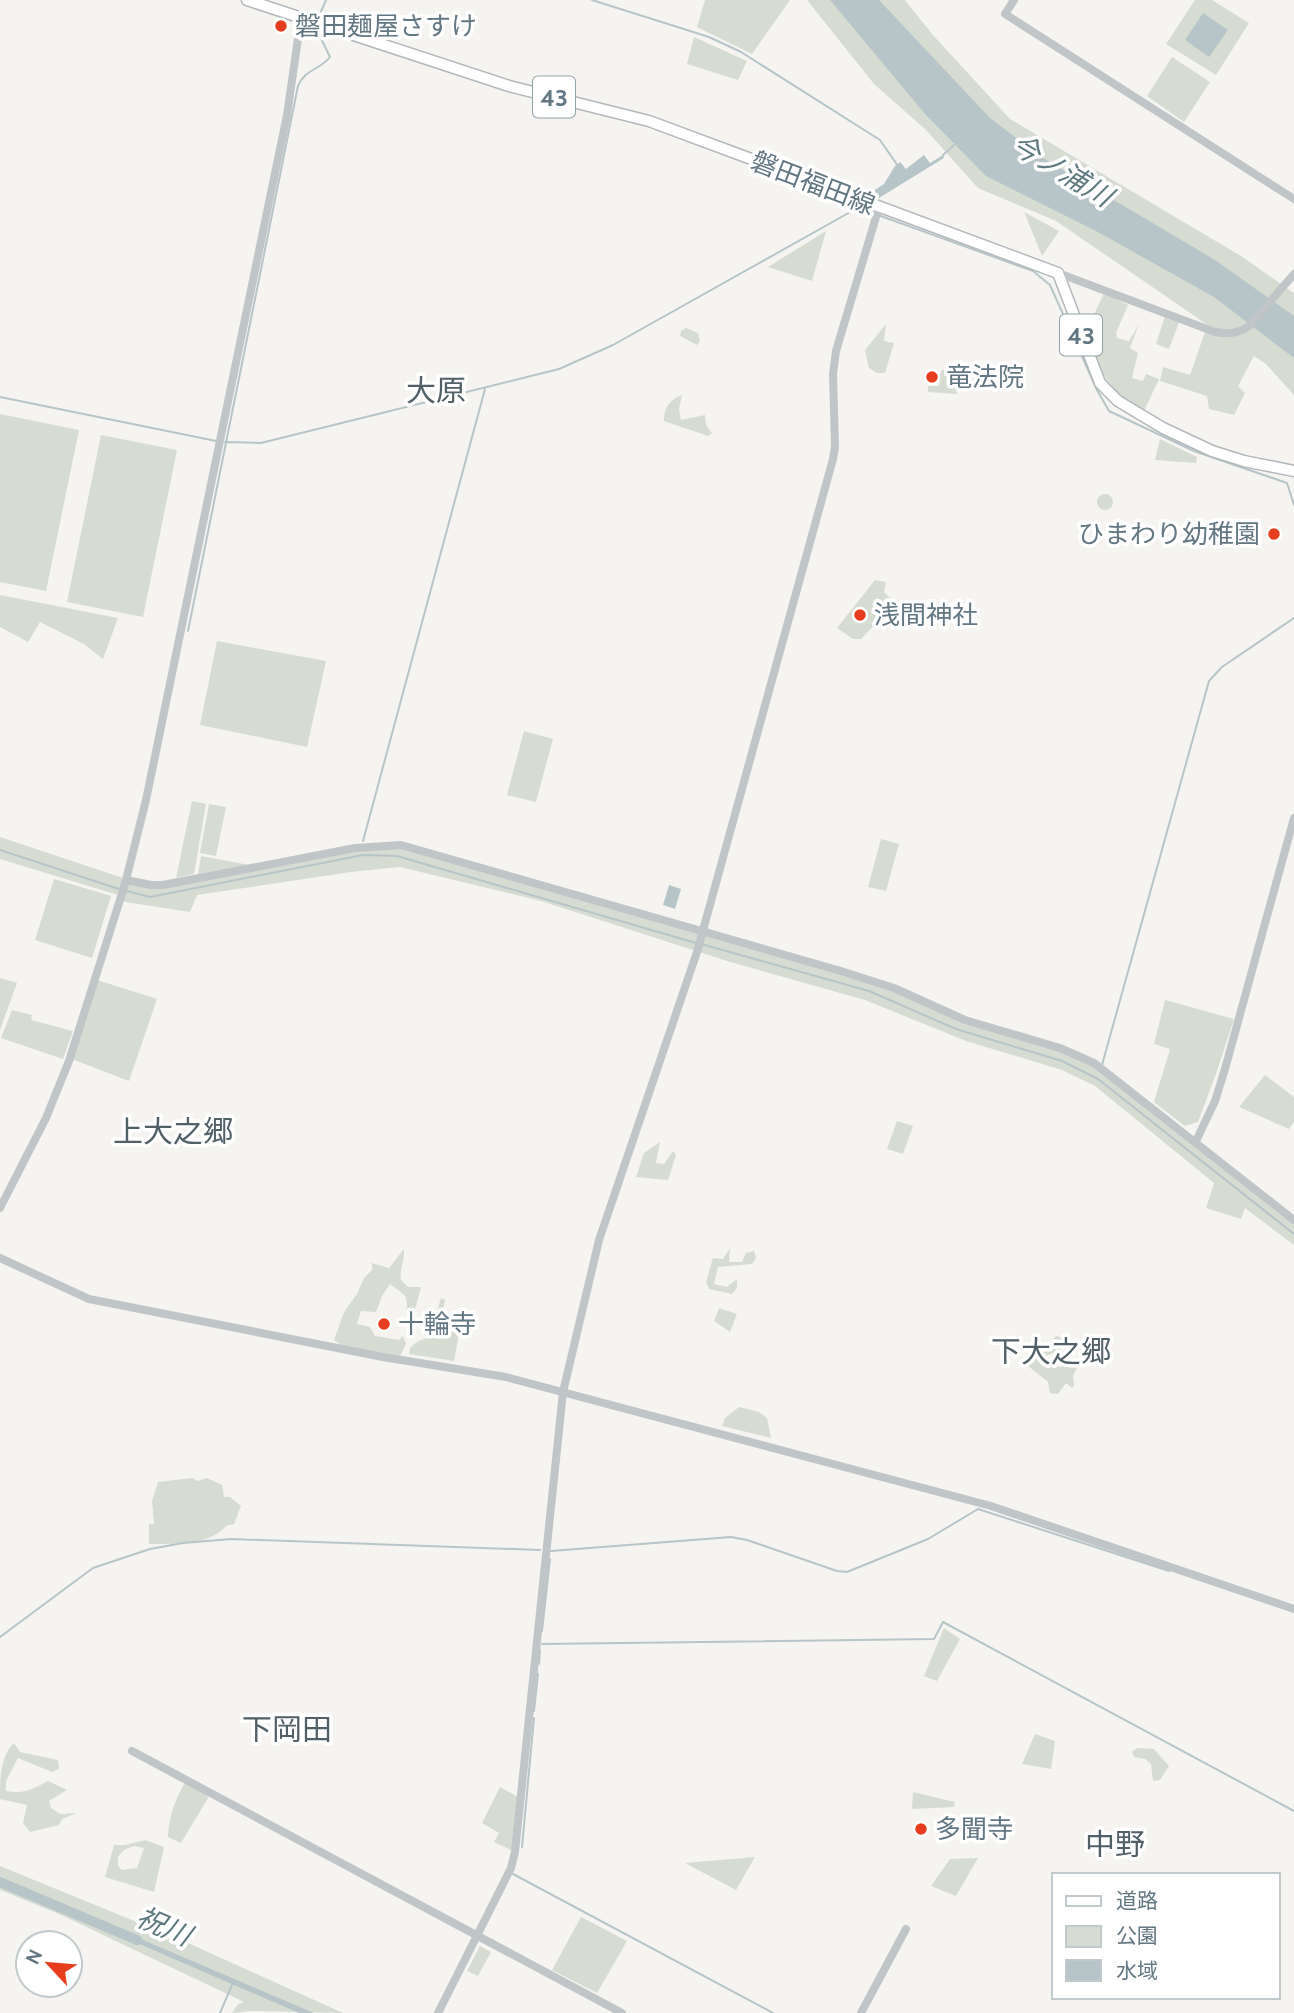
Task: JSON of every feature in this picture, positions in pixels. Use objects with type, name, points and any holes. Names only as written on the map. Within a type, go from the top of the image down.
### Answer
[{"type":"main road","name":"磐田福田線","points":[[247,0],[509,86],[649,121],[1058,273]]},
{"type":"main road","name":"43","points":[[1058,273],[1100,383],[1118,401],[1156,425],[1204,448],[1244,461],[1294,471]]},
{"type":"street","points":[[1014,0],[1005,14],[1294,199]]},
{"type":"street","points":[[0,1208],[56,1094],[125,882],[146,800],[286,115],[301,18]]},
{"type":"street","points":[[438,2013],[511,1868],[515,1852],[563,1392],[599,1240],[702,932],[834,453],[836,351],[869,204]]},
{"type":"street","points":[[1058,273],[1215,332],[1231,334],[1248,327],[1294,274]]},
{"type":"street","points":[[1196,1141],[1215,1101],[1225,1069],[1294,818]]},
{"type":"street","points":[[125,882],[163,885],[381,845],[401,845],[488,868],[881,983],[965,1020],[1076,1054],[1106,1071],[1294,1220]]},
{"type":"street","points":[[0,1258],[89,1299],[383,1357],[478,1371],[992,1506],[1294,1609]]},
{"type":"street","points":[[132,1751],[622,2013]]},
{"type":"street","points":[[861,2013],[906,1929]]},
{"type":"green space","points":[[705,0],[790,0],[752,54],[697,27]]},
{"type":"green space","points":[[807,0],[905,0],[932,34],[1010,119],[1241,256],[1294,293],[1294,395],[1266,364],[1254,356],[1238,386],[1245,393],[1234,415],[1209,409],[1207,396],[1160,381],[1163,367],[1190,375],[1205,332],[1218,332],[1056,221],[978,188],[926,130],[874,84]]},
{"type":"green space","points":[[1195,0],[1212,0],[1249,23],[1216,75],[1166,44]]},
{"type":"green space","points":[[694,37],[747,61],[738,80],[687,64]]},
{"type":"green space","points":[[1172,57],[1210,82],[1184,122],[1147,96]]},
{"type":"green space","points":[[1024,212],[1059,231],[1042,256]]},
{"type":"green space","points":[[826,231],[812,281],[768,267]]},
{"type":"green space","points":[[1104,293],[1128,305],[1116,333],[1117,338],[1129,341],[1139,324],[1130,348],[1138,353],[1132,378],[1143,381],[1146,374],[1159,379],[1144,411],[1114,389],[1100,370],[1084,336]]},
{"type":"green space","points":[[1166,313],[1180,320],[1169,349],[1156,344]]},
{"type":"green space","points":[[886,324],[884,341],[894,343],[885,373],[877,373],[869,368],[865,350]]},
{"type":"green space","points":[[686,328],[698,333],[700,341],[697,345],[680,336],[681,331]]},
{"type":"green space","points":[[941,370],[954,370],[957,394],[928,392],[928,386],[939,386]]},
{"type":"green space","points":[[682,395],[679,409],[681,420],[705,415],[706,425],[712,433],[708,436],[664,421],[668,405]]},
{"type":"green space","points":[[0,414],[79,430],[46,591],[0,582]]},
{"type":"green space","points":[[101,435],[177,450],[143,617],[67,602]]},
{"type":"green space","points":[[1160,439],[1197,457],[1196,463],[1155,460]]},
{"type":"green space","points":[[1105,494],[1111,496],[1111,508],[1105,510],[1099,508],[1097,502],[1099,496]]},
{"type":"green space","points":[[875,580],[886,582],[884,592],[890,598],[881,618],[861,639],[853,639],[837,628]]},
{"type":"green space","points":[[0,595],[118,618],[103,659],[84,644],[40,622],[28,642],[0,627]]},
{"type":"green space","points":[[217,641],[326,661],[307,747],[200,725]]},
{"type":"green space","points":[[524,731],[553,739],[536,802],[507,795]]},
{"type":"green space","points":[[192,801],[206,804],[194,874],[176,878]]},
{"type":"green space","points":[[209,804],[226,807],[216,856],[200,853]]},
{"type":"green space","points":[[0,837],[135,882],[172,883],[344,850],[398,845],[891,987],[964,1023],[1082,1057],[1294,1220],[1294,1245],[1245,1208],[1241,1219],[1206,1208],[1214,1183],[1095,1086],[1062,1070],[966,1041],[865,1000],[727,961],[541,901],[400,867],[197,895],[190,912],[125,902],[118,895],[0,859]]},
{"type":"green space","points":[[881,839],[899,844],[886,891],[868,887]]},
{"type":"green space","points":[[201,856],[249,865],[198,874]]},
{"type":"green space","points":[[54,879],[111,896],[92,958],[35,940]]},
{"type":"green space","points":[[0,978],[17,983],[0,1030]]},
{"type":"green space","points":[[94,979],[157,999],[129,1081],[69,1058]]},
{"type":"green space","points":[[1165,1000],[1234,1019],[1198,1122],[1185,1126],[1154,1102],[1170,1049],[1154,1044]]},
{"type":"green space","points":[[12,1010],[32,1015],[31,1020],[73,1031],[63,1059],[1,1038]]},
{"type":"green space","points":[[1265,1075],[1294,1097],[1294,1122],[1289,1129],[1239,1107]]},
{"type":"green space","points":[[897,1121],[913,1126],[903,1154],[887,1149]]},
{"type":"green space","points":[[660,1142],[656,1163],[664,1164],[673,1151],[676,1155],[668,1180],[636,1177],[644,1153]]},
{"type":"green space","points":[[730,1248],[729,1262],[742,1262],[746,1253],[754,1251],[756,1258],[752,1264],[718,1267],[714,1284],[727,1287],[737,1279],[737,1288],[732,1294],[709,1289],[706,1282],[713,1258],[723,1259]]},
{"type":"green space","points":[[404,1249],[401,1280],[408,1287],[421,1287],[412,1321],[406,1318],[406,1297],[390,1284],[376,1312],[361,1311],[357,1324],[370,1327],[375,1336],[399,1340],[403,1336],[406,1344],[400,1356],[343,1346],[334,1340],[344,1312],[364,1278],[372,1270],[372,1263],[389,1268]]},
{"type":"green space","points":[[441,1298],[445,1300],[439,1329],[459,1333],[454,1361],[409,1354],[414,1344],[429,1338]]},
{"type":"green space","points":[[719,1308],[737,1314],[730,1332],[714,1321]]},
{"type":"green space","points":[[1056,1336],[1062,1338],[1064,1348],[1046,1356],[1046,1360],[1059,1367],[1065,1365],[1065,1357],[1081,1360],[1073,1376],[1074,1386],[1072,1388],[1066,1383],[1058,1394],[1050,1393],[1048,1382],[1028,1366],[1032,1353]]},
{"type":"green space","points":[[739,1407],[759,1412],[767,1418],[771,1438],[722,1426],[725,1418]]},
{"type":"green space","points":[[192,1478],[198,1481],[207,1478],[222,1485],[224,1497],[230,1497],[241,1506],[234,1524],[200,1540],[179,1544],[149,1544],[149,1524],[154,1524],[152,1501],[158,1482]]},
{"type":"green space","points":[[944,1628],[960,1639],[937,1681],[924,1676]]},
{"type":"green space","points":[[1035,1734],[1055,1741],[1051,1769],[1022,1764]]},
{"type":"green space","points":[[14,1743],[20,1752],[58,1760],[59,1769],[52,1772],[18,1758],[6,1781],[6,1791],[28,1790],[48,1781],[67,1790],[49,1801],[51,1808],[60,1814],[77,1813],[62,1819],[59,1825],[30,1832],[23,1823],[27,1805],[0,1799],[3,1761]]},
{"type":"green space","points":[[1137,1748],[1154,1749],[1169,1766],[1160,1780],[1153,1781],[1151,1764],[1145,1759],[1134,1757],[1132,1752]]},
{"type":"green space","points":[[185,1782],[204,1789],[208,1798],[181,1843],[168,1837],[173,1808]]},
{"type":"green space","points":[[500,1787],[518,1797],[515,1852],[494,1842],[499,1833],[482,1823]]},
{"type":"green space","points":[[913,1792],[955,1802],[954,1807],[912,1809]]},
{"type":"green space","points":[[145,1840],[164,1847],[154,1892],[105,1877],[114,1845]],"holes":[[[134,1846],[144,1848],[137,1868],[122,1870],[118,1866],[118,1857],[124,1850]]]},
{"type":"green space","points":[[755,1857],[736,1890],[685,1863]]},
{"type":"green space","points":[[978,1858],[956,1896],[931,1886],[950,1859]]},
{"type":"green space","points":[[0,1866],[188,1943],[343,2013],[232,2013],[238,2004],[244,2002],[59,1914],[0,1890]]},
{"type":"green space","points":[[581,1917],[627,1941],[597,1993],[552,1970]]},
{"type":"green space","points":[[480,1946],[491,1952],[478,1976],[467,1971]]},
{"type":"water","name":"今ノ浦川","points":[[830,0],[879,0],[990,118],[1043,158],[1215,260],[1294,316],[1294,358],[1214,297],[1096,231],[986,176],[925,114]]},
{"type":"water","points":[[1203,13],[1228,30],[1209,57],[1185,40]]},
{"type":"water","points":[[924,155],[930,163],[943,155],[944,158],[874,201],[864,197],[884,184],[900,162],[906,169]]},
{"type":"water","points":[[669,885],[681,889],[675,909],[663,905]]},
{"type":"water","points":[[129,1934],[314,2013],[299,2013],[121,1936]]},
{"type":"waterway","points":[[319,16],[326,0]]},
{"type":"waterway","points":[[592,0],[709,37],[741,52],[880,140],[898,166]]},
{"type":"waterway","points":[[188,631],[298,86],[305,76],[330,57],[317,30]]},
{"type":"waterway","points":[[943,155],[954,145]]},
{"type":"waterway","points":[[225,442],[261,443],[559,369],[613,345],[861,206]]},
{"type":"waterway","points":[[859,208],[873,213]]},
{"type":"waterway","points":[[878,215],[1033,271],[1050,285],[1109,411],[1194,451],[1287,483],[1294,505]]},
{"type":"waterway","points":[[363,841],[485,389]]},
{"type":"waterway","points":[[0,397],[216,441]]},
{"type":"waterway","points":[[1102,1065],[1209,681],[1222,667],[1294,618]]},
{"type":"waterway","points":[[0,850],[119,889]]},
{"type":"waterway","points":[[127,891],[150,897],[363,855],[397,856],[696,943]]},
{"type":"waterway","points":[[701,944],[869,991],[956,1029],[1062,1061],[1098,1079],[1294,1234]]},
{"type":"waterway","points":[[551,1551],[731,1537],[847,1572],[928,1539],[978,1509],[1169,1571]]},
{"type":"waterway","points":[[0,1637],[93,1568],[150,1549],[183,1543],[231,1539],[540,1550]]},
{"type":"waterway","points":[[542,1631],[550,1559]]},
{"type":"waterway","points":[[542,1644],[934,1639],[943,1622],[1294,1811]]},
{"type":"waterway","points":[[539,1664],[540,1650]]},
{"type":"waterway","points":[[534,1711],[538,1674]]},
{"type":"waterway","points":[[522,1847],[534,1718]]},
{"type":"waterway","points":[[513,1874],[773,2013]]},
{"type":"waterway","name":"祝川","points":[[0,1882],[137,1940]]},
{"type":"waterway","points":[[220,2013],[232,1985]]},
{"type":"place","name":"磐田麺屋さすけ","points":[[281,26]]},
{"type":"place","name":"竜法院","points":[[932,377]]},
{"type":"place","name":"ひまわり幼稚園","points":[[1274,534]]},
{"type":"place","name":"浅間神社","points":[[860,615]]},
{"type":"place","name":"十輪寺","points":[[384,1324]]},
{"type":"place","name":"多聞寺","points":[[921,1829]]},
{"type":"district","name":"大原","points":[[436,390]]},
{"type":"district","name":"上大之郷","points":[[173,1131]]},
{"type":"district","name":"下大之郷","points":[[1051,1351]]},
{"type":"district","name":"下岡田","points":[[287,1729]]},
{"type":"district","name":"中野","points":[[1115,1844]]}]
